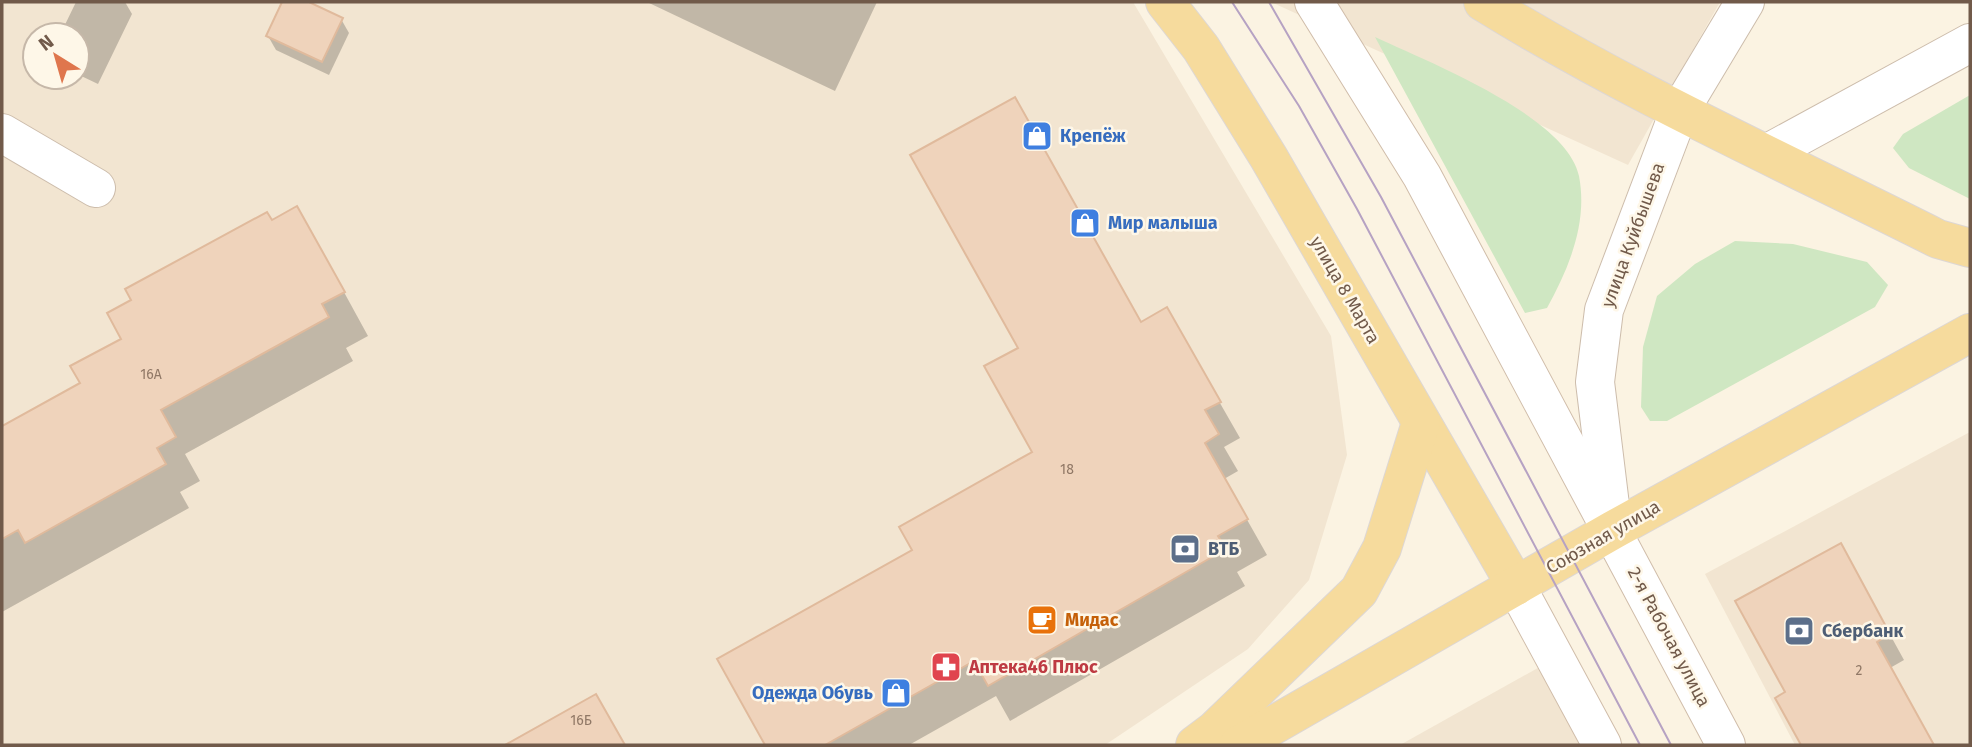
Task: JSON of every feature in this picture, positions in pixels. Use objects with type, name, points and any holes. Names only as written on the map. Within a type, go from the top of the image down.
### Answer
[{"type":"main road","name":"улица 8 Марта","points":[[1165,2],[1201,48],[1269,158],[1516,586]]},
{"type":"main road","points":[[1314,2],[1422,176],[1613,530]]},
{"type":"main road","points":[[1483,2],[1553,45],[1679,112],[1768,153],[1938,239],[1970,248]]},
{"type":"main road","name":"улица Куйбышева","points":[[1613,530],[1595,382],[1604,310],[1679,112],[1745,2]]},
{"type":"main road","points":[[1768,153],[1970,43]]},
{"type":"main road","points":[[2,133],[96,188]]},
{"type":"main road","name":"Союзная улица","points":[[1239,745],[1613,530],[1970,333]]},
{"type":"main road","points":[[1195,745],[1215,730],[1359,590],[1382,548],[1421,423]]},
{"type":"main road","name":"2-я Рабочая улица","points":[[1613,530],[1726,745]]},
{"type":"main road","points":[[1516,586],[1602,745]]},
{"type":"shaded area","points":[[2,2],[1133,2],[1331,336],[1347,455],[1309,580],[1248,649],[1105,745],[2,745]]},
{"type":"shaded area","points":[[1271,2],[1720,2],[1628,165]]},
{"type":"shaded area","points":[[1970,432],[1970,745],[1795,745],[1705,574]]},
{"type":"shaded area","points":[[1561,655],[1608,745],[1400,745]]},
{"type":"green space","points":[[1375,37],[1492,93],[1549,132],[1569,154],[1579,176],[1579,228],[1563,277],[1547,308],[1525,313]]},
{"type":"green space","points":[[1970,95],[1970,199],[1909,168],[1893,148],[1903,134]]},
{"type":"green space","points":[[1735,241],[1793,244],[1867,262],[1888,285],[1875,307],[1667,421],[1650,421],[1641,407],[1643,347],[1657,296],[1695,264]]},
{"type":"building","points":[[282,2],[309,2],[343,18],[322,62],[266,36]]},
{"type":"building","points":[[1015,97],[1141,322],[1167,307],[1221,402],[1205,410],[1219,434],[1205,443],[1248,519],[1218,536],[1226,549],[988,686],[974,661],[825,745],[765,745],[717,659],[912,550],[899,527],[1032,452],[984,366],[1018,348],[910,155]]},
{"type":"building","points":[[297,206],[345,292],[322,304],[329,317],[161,410],[176,437],[157,448],[166,464],[25,543],[18,530],[2,539],[2,426],[80,383],[70,366],[121,339],[107,313],[131,300],[125,289],[267,212],[272,220]]},
{"type":"building","points":[[1841,543],[1890,634],[1877,642],[1934,745],[1801,745],[1775,698],[1785,692],[1735,601]]},
{"type":"building","points":[[596,694],[625,745],[505,745]]},
{"type":"tram line","points":[[1232,2],[1299,106],[1357,209],[1640,745]]},
{"type":"tram line","points":[[1269,2],[1381,197],[1671,745]]},
{"type":"place","name":"Крепёж","points":[[1037,136]]},
{"type":"place","name":"Мир малыша","points":[[1085,223]]},
{"type":"place","name":"ВТБ","points":[[1185,549]]},
{"type":"place","name":"Мидас","points":[[1042,620]]},
{"type":"place","name":"Сбербанк","points":[[1799,631]]},
{"type":"place","name":"Аптека46 Плюс","points":[[946,667]]},
{"type":"place","name":"Одежда Обувь","points":[[896,693]]}]
